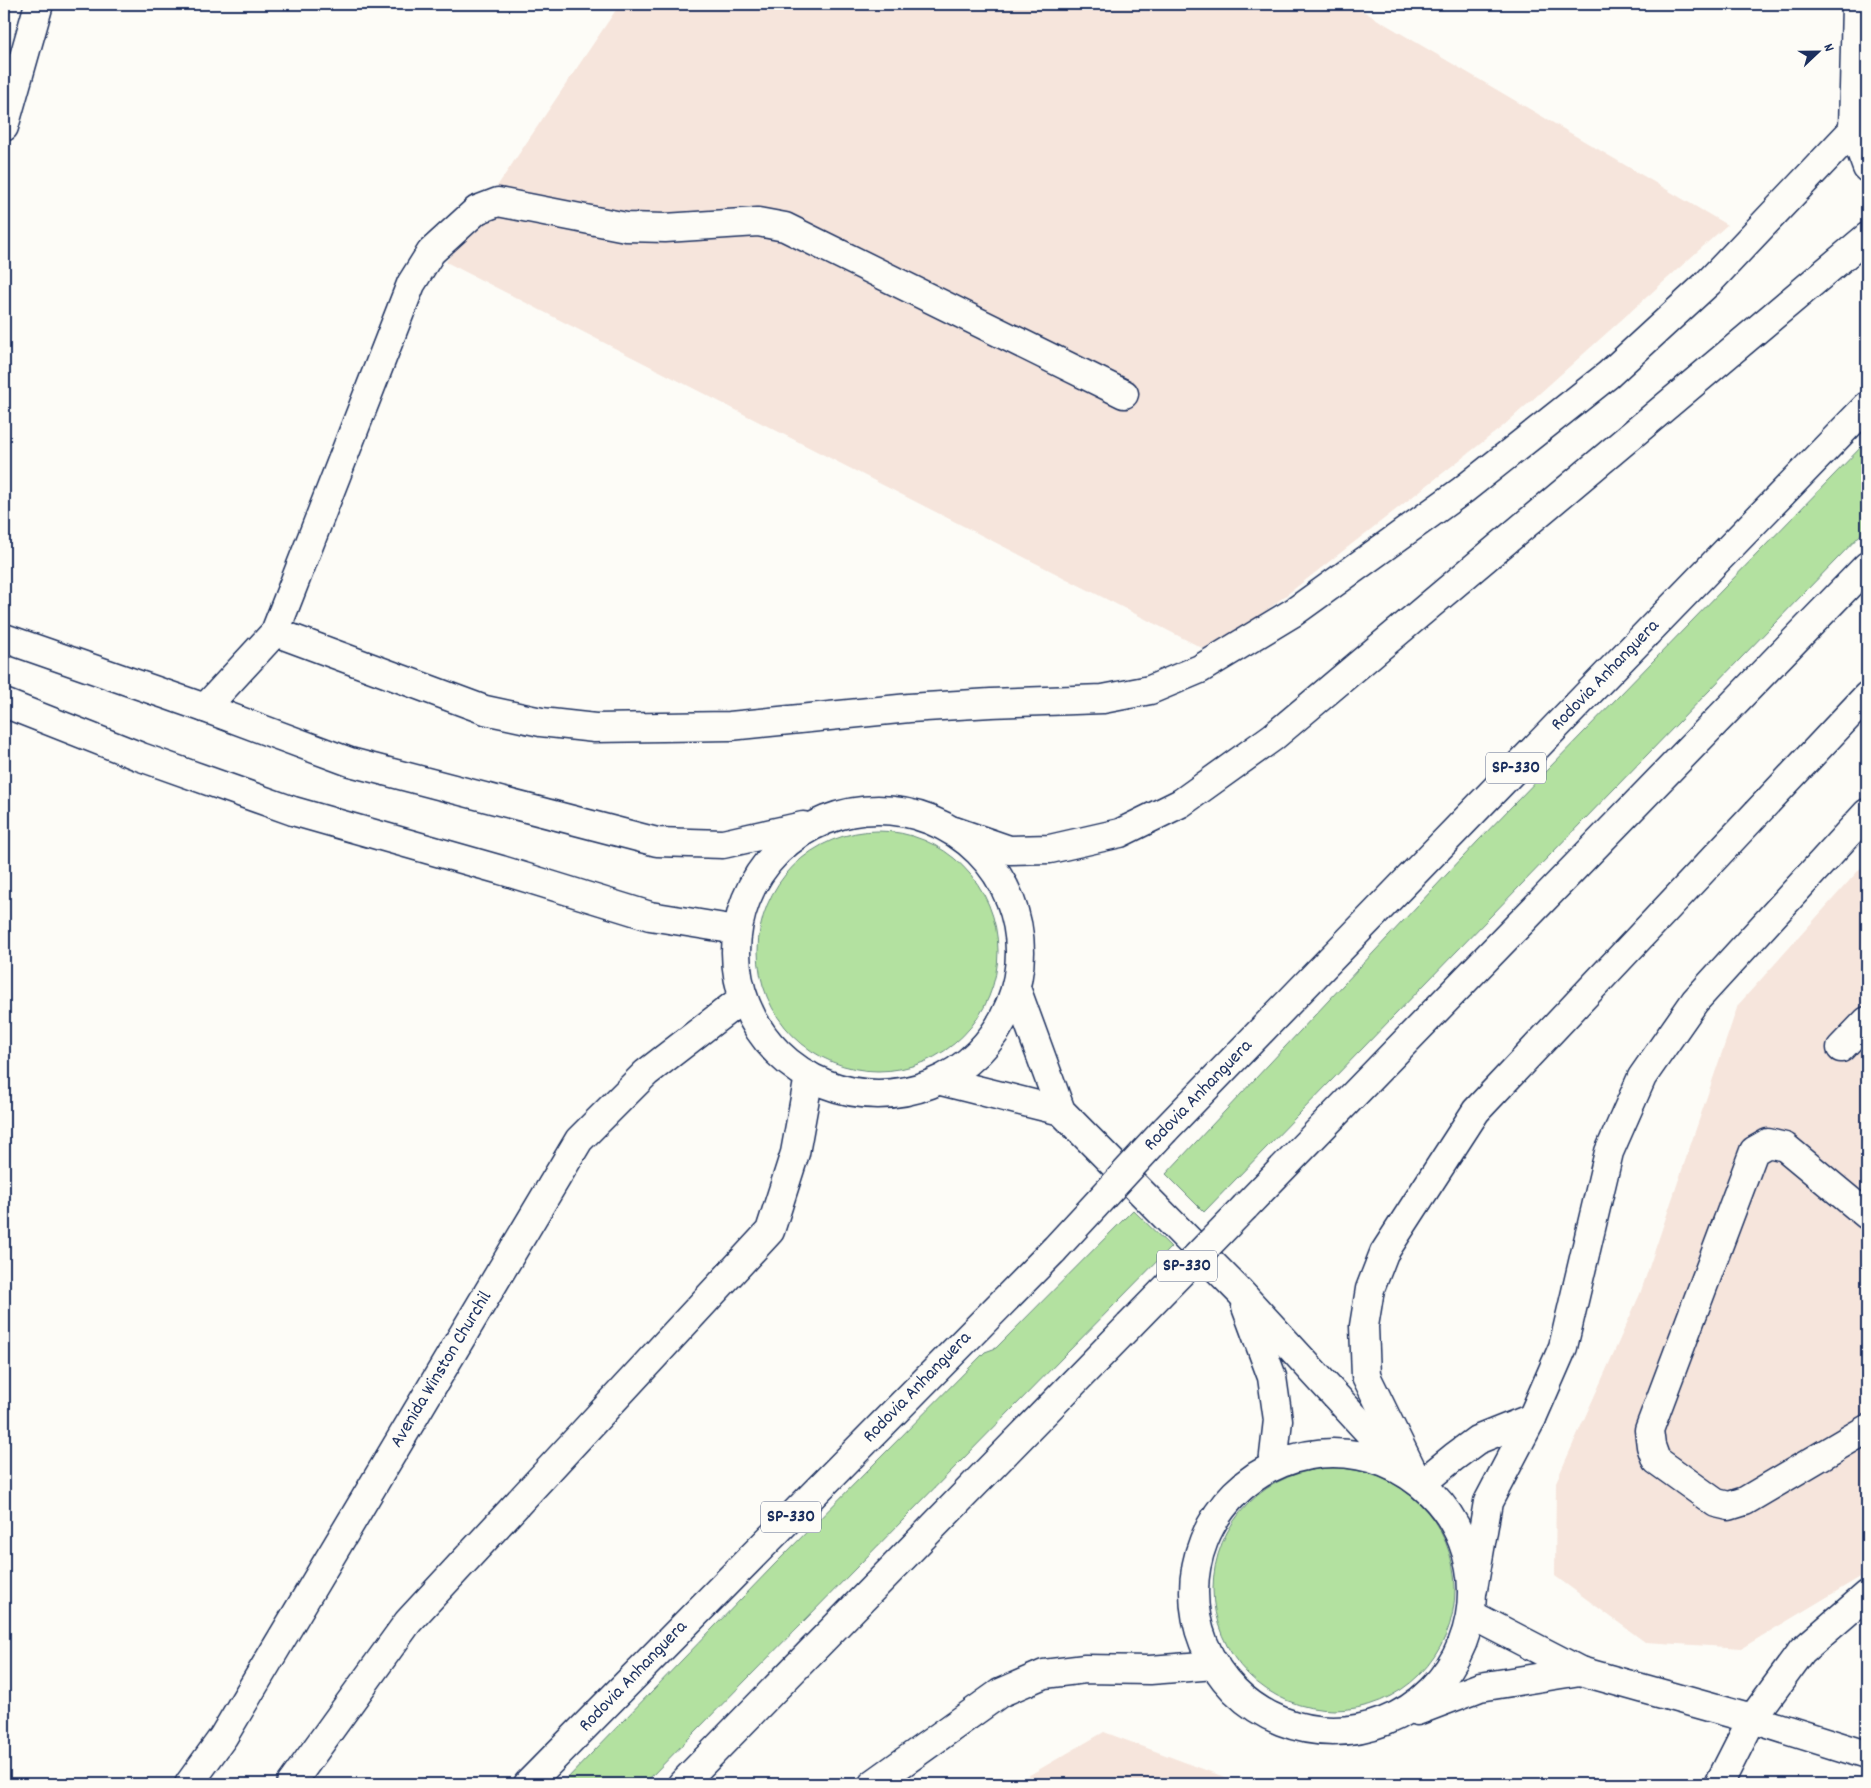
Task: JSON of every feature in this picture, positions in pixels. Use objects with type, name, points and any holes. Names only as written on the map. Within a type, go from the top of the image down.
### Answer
[{"type":"main road","points":[[4,128],[39,4]]},
{"type":"main road","points":[[1856,4],[1853,130],[1867,168]]},
{"type":"main road","points":[[275,632],[485,710],[541,722],[595,728],[730,726],[909,708],[1103,699],[1150,690],[1200,669],[1294,612],[1463,490],[1509,454],[1608,375],[1708,283],[1853,130]]},
{"type":"main road","points":[[205,708],[275,632],[411,284],[431,252],[476,210],[498,202],[626,226],[665,228],[758,222],[784,227],[1124,394]]},
{"type":"main road","points":[[4,638],[205,708],[350,762],[657,842],[723,844],[814,824],[849,812],[885,809],[921,816],[954,831],[1009,850],[1050,849],[1120,833],[1181,803],[1273,737],[1867,237]]},
{"type":"main road","name":"Rodovia Anhanguera","points":[[528,1784],[1054,1250],[1165,1130],[1867,406]]},
{"type":"main road","name":"SP-330","points":[[682,1784],[1867,566]]},
{"type":"main road","points":[[1414,1478],[1366,1376],[1364,1326],[1370,1290],[1384,1253],[1476,1111],[1867,696]]},
{"type":"main road","points":[[4,703],[141,757],[294,811],[501,870],[650,916],[737,930]]},
{"type":"main road","points":[[1385,1723],[1426,1698],[1456,1660],[1472,1602],[1488,1502],[1532,1418],[1563,1347],[1609,1152],[1642,1077],[1695,1001],[1867,813]]},
{"type":"main road","points":[[814,824],[777,850],[751,887],[737,930],[737,965],[743,998],[759,1030],[781,1056],[808,1076],[852,1092],[897,1094],[941,1081],[975,1057],[1000,1026],[1016,988],[1020,943],[1011,899],[988,861],[954,831]]},
{"type":"main road","points":[[1016,988],[1061,1111],[1240,1292],[1449,1513],[1467,1549],[1472,1602]]},
{"type":"main road","name":"Avenida Winston Churchil","points":[[189,1784],[222,1737],[580,1140],[646,1074],[743,998]]},
{"type":"main road","points":[[1841,1048],[1867,1020]]},
{"type":"main road","points":[[291,1784],[408,1622],[770,1231],[795,1153],[808,1076]]},
{"type":"main road","points":[[941,1081],[1061,1111]]},
{"type":"main road","points":[[1867,1215],[1784,1147],[1768,1143],[1754,1151],[1649,1430],[1651,1446],[1656,1460],[1716,1503],[1729,1506],[1745,1501],[1867,1429]]},
{"type":"main road","points":[[1240,1292],[1272,1377],[1278,1420],[1273,1464]]},
{"type":"main road","points":[[1414,1478],[1454,1457],[1477,1440],[1532,1418]]},
{"type":"main road","points":[[1414,1478],[1363,1454],[1318,1452],[1273,1464],[1235,1491],[1208,1530],[1194,1575],[1196,1622],[1215,1665],[1239,1696],[1272,1717],[1308,1730],[1347,1732],[1385,1723],[1480,1687],[1580,1671]]},
{"type":"main road","points":[[1719,1784],[1752,1719],[1802,1651],[1867,1595]]},
{"type":"main road","points":[[1472,1602],[1580,1671],[1752,1719],[1867,1755]]},
{"type":"main road","points":[[872,1784],[1000,1693],[1044,1674],[1085,1669],[1150,1670],[1215,1665]]},
{"type":"shaded area","points":[[620,4],[1351,4],[1727,225],[1502,427],[1212,653],[446,262]]},
{"type":"shaded area","points":[[1867,861],[1867,1573],[1742,1648],[1645,1642],[1555,1576],[1556,1482],[1640,1294],[1738,1005]]},
{"type":"shaded area","points":[[1104,1732],[1243,1784],[1014,1784]]},
{"type":"green space","points":[[1867,441],[1867,528],[1204,1212],[1166,1174],[1478,841]]},
{"type":"green space","points":[[866,831],[890,831],[913,836],[935,845],[963,866],[978,884],[989,905],[996,928],[998,951],[996,974],[989,997],[978,1018],[963,1036],[935,1057],[913,1066],[890,1071],[866,1071],[843,1066],[821,1057],[802,1044],[785,1027],[772,1008],[763,986],[758,963],[758,939],[763,916],[772,894],[785,875],[802,858],[821,845],[843,836]]},
{"type":"green space","points":[[1133,1210],[1171,1247],[644,1784],[562,1784],[774,1565],[985,1352],[996,1348]]},
{"type":"green space","points":[[1322,1468],[1346,1468],[1369,1473],[1391,1482],[1420,1503],[1435,1522],[1446,1543],[1453,1565],[1455,1589],[1453,1613],[1446,1635],[1435,1656],[1420,1675],[1391,1696],[1369,1705],[1346,1710],[1322,1710],[1299,1705],[1277,1696],[1257,1683],[1240,1666],[1227,1646],[1218,1624],[1213,1601],[1213,1577],[1218,1554],[1227,1532],[1240,1512],[1257,1495],[1277,1482],[1299,1473]]}]
